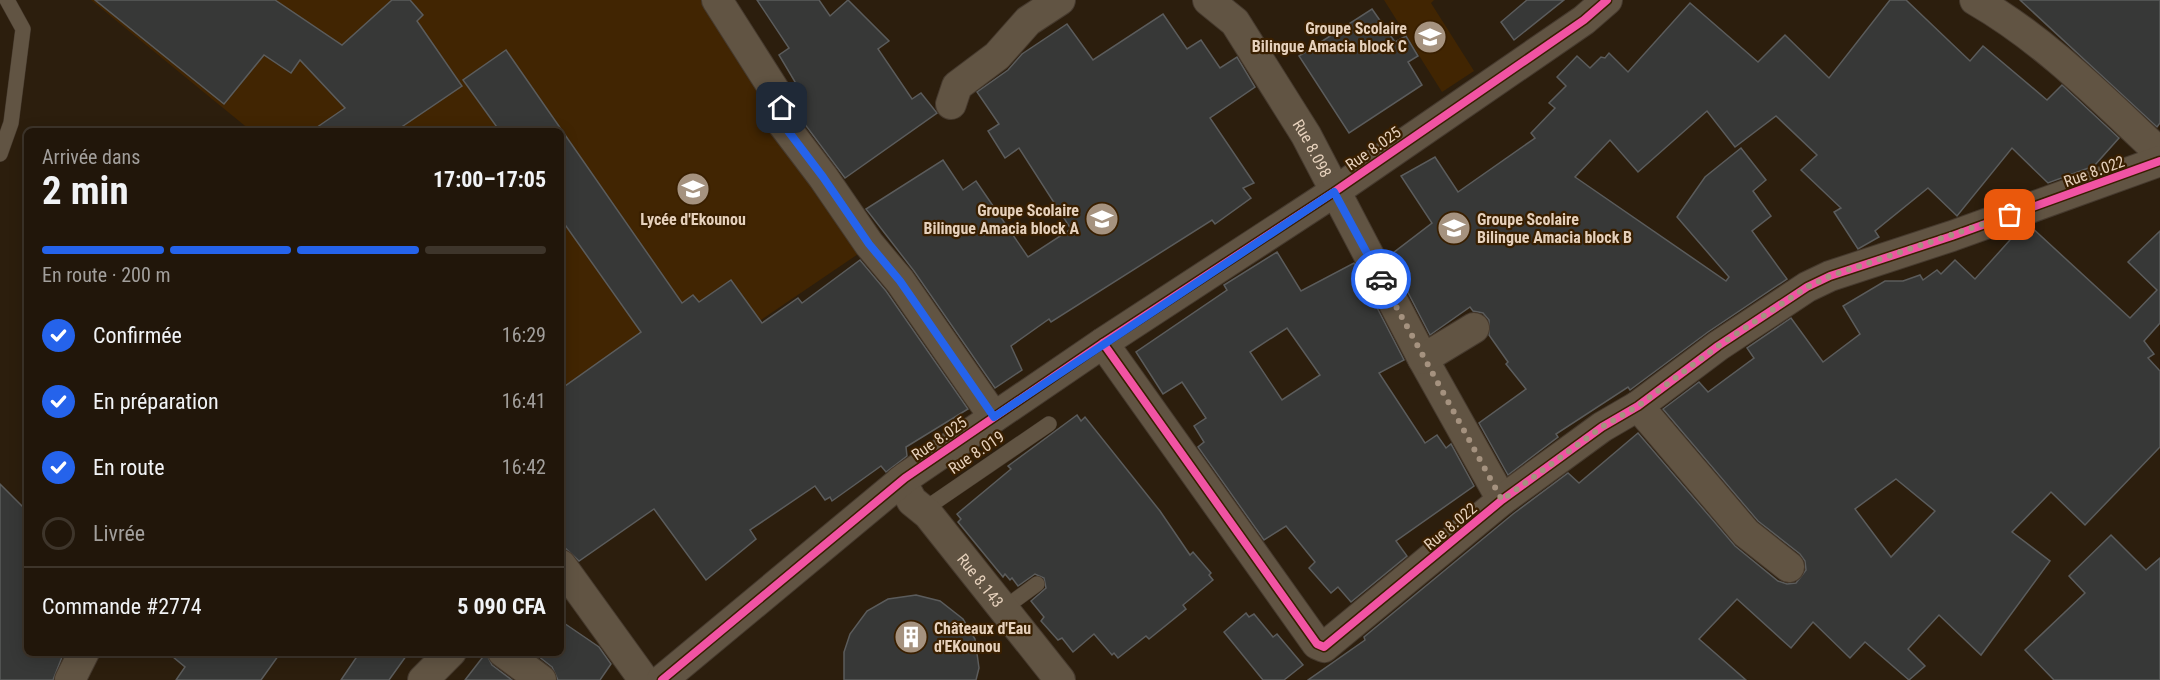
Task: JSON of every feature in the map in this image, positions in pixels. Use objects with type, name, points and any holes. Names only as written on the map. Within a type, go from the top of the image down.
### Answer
[{"type":"street","points":[[717,0],[775,91],[782,108],[779,119],[823,177],[869,244],[900,281],[994,417]]},
{"type":"street","points":[[951,104],[957,86],[997,56],[1028,21],[1060,0]]},
{"type":"street","name":"Rue 8.098","points":[[1208,0],[1235,22],[1306,135],[1423,359],[1502,500]]},
{"type":"street","name":"Rue 8.025","points":[[662,680],[901,481],[1102,343],[1334,192],[1577,10],[1607,0]]},
{"type":"street","points":[[1975,0],[2027,33],[2057,56],[2160,153]]},
{"type":"street","name":"Rue 8.022","points":[[1102,343],[1320,646],[1327,645],[1502,500],[1602,427],[1638,406],[1718,346],[1807,287],[1830,276],[1952,236],[2160,161]]},
{"type":"street","points":[[1423,359],[1474,328]]},
{"type":"street","points":[[1638,406],[1746,533],[1789,567]]},
{"type":"street","name":"Rue 8.143","points":[[901,481],[912,501],[928,514],[1059,680]]},
{"type":"street","points":[[564,569],[644,680]]},
{"type":"street","points":[[70,680],[82,656]]},
{"type":"street","points":[[423,680],[447,656]]},
{"type":"street","points":[[508,656],[541,680]]},
{"type":"lane","points":[[0,154],[11,123],[23,29],[7,0]]},
{"type":"lane","name":"Rue 8.019","points":[[928,514],[935,502],[1049,424]]},
{"type":"lane","points":[[1003,609],[1037,584]]},
{"type":"shaded area","name":"Lycée d'Ekounou","points":[[91,0],[704,0],[867,248],[564,454],[564,128],[248,128]]},
{"type":"shaded area","name":"Groupe Scolaire Bilingue Amacia block C","points":[[1384,0],[1434,0],[1431,3],[1474,71],[1442,92]]},
{"type":"building","points":[[95,0],[275,0],[342,45],[392,0],[410,0],[423,15],[417,21],[462,86],[400,128],[316,128],[345,108],[300,60],[291,73],[264,55],[224,104]]},
{"type":"building","points":[[757,0],[819,0],[830,16],[848,0],[889,41],[878,49],[912,99],[921,93],[937,113],[845,178],[798,115],[798,101],[804,97],[779,55],[789,48]]},
{"type":"building","points":[[1527,0],[1564,0],[1514,40],[1501,22]]},
{"type":"building","points":[[1890,0],[1906,0],[1970,61],[1983,46],[2047,100],[2062,85],[2119,138],[2094,166],[2048,183],[2012,148],[1957,216],[1928,188],[1875,231],[1879,237],[1858,249],[1834,212],[1841,208],[1801,170],[1817,155],[1776,116],[1735,147],[1707,111],[1638,172],[1610,140],[1575,177],[1726,281],[1729,277],[1677,217],[1705,177],[1741,148],[1766,180],[1753,191],[1771,216],[1752,231],[1787,279],[1708,332],[1630,390],[1628,387],[1556,434],[1558,437],[1508,475],[1479,423],[1526,389],[1506,364],[1508,362],[1489,335],[1489,320],[1483,313],[1473,311],[1470,307],[1430,335],[1389,256],[1432,223],[1401,176],[1435,157],[1458,192],[1535,138],[1531,133],[1555,108],[1549,103],[1566,86],[1557,77],[1577,56],[1590,68],[1601,57],[1605,58],[1609,53],[1628,72],[1690,3],[1758,62],[1785,35],[1829,78]]},
{"type":"building","points":[[2020,0],[2160,0],[2160,123],[2157,127]]},
{"type":"building","points":[[1372,9],[1395,42],[1406,36],[1418,56],[1408,62],[1422,85],[1349,133],[1299,56]]},
{"type":"building","points":[[1163,14],[1187,49],[1201,40],[1220,68],[1237,57],[1255,87],[1210,118],[1254,183],[1243,188],[1251,198],[1215,224],[1212,220],[1051,322],[1049,319],[1011,346],[1022,370],[995,388],[914,271],[866,209],[943,160],[963,190],[976,181],[1028,257],[1071,229],[1019,148],[1005,158],[988,131],[999,124],[977,92],[1008,70],[1022,54],[1067,24],[1093,60]]},
{"type":"building","points":[[506,50],[560,128],[498,128],[463,80]]},
{"type":"building","points":[[564,133],[682,303],[693,295],[699,302],[731,280],[762,323],[798,298],[802,303],[860,260],[886,291],[968,409],[906,447],[907,456],[886,472],[881,466],[832,501],[830,497],[825,500],[815,486],[750,530],[756,539],[706,580],[654,509],[579,561],[564,547],[564,387],[641,332],[564,223]]},
{"type":"building","points":[[2030,226],[2130,318],[2157,290],[2128,262],[2160,231],[2160,323],[2144,341],[2154,354],[2148,358],[2160,371],[2160,447],[2085,525],[2051,492],[2012,532],[2050,561],[1981,655],[1939,615],[1908,649],[1925,666],[1909,680],[1865,642],[1850,658],[1813,622],[1791,648],[1737,599],[1699,639],[1746,680],[1308,680],[1365,640],[1364,637],[1513,514],[1568,473],[1579,483],[1638,433],[1735,546],[1778,581],[1787,584],[1796,583],[1806,570],[1805,561],[1800,554],[1758,521],[1663,409],[1699,382],[1708,392],[1754,358],[1747,348],[1791,318],[1823,362],[1860,334],[1843,306],[1885,281],[1903,281],[1920,275],[1923,280],[1937,270],[1941,274],[1955,260],[1975,279],[2019,230]],"holes":[[[1896,479],[1935,511],[1891,557],[1855,509]]]},
{"type":"building","points":[[1277,252],[1301,291],[1354,263],[1404,360],[1379,373],[1425,443],[1437,435],[1446,448],[1451,444],[1474,486],[1396,541],[1407,556],[1351,602],[1338,587],[1331,593],[1309,568],[1315,562],[1286,526],[1264,540],[1198,447],[1204,442],[1194,426],[1206,418],[1182,382],[1163,394],[1136,352],[1227,290],[1224,285]],"holes":[[[1287,328],[1320,375],[1282,400],[1250,352]]]},
{"type":"building","points":[[1077,415],[1081,421],[1085,417],[1160,511],[1190,555],[1193,552],[1211,573],[1209,575],[1213,580],[1183,605],[1186,609],[1149,639],[1146,636],[1118,658],[1114,653],[1112,655],[1094,634],[1073,652],[1062,638],[1058,640],[1041,621],[1044,617],[1031,601],[1046,588],[1044,578],[1035,574],[1018,586],[1012,578],[1010,580],[1005,574],[1003,577],[958,522],[961,519],[957,514],[1011,469],[1008,466]]},
{"type":"building","points":[[0,484],[24,508],[24,656],[62,656],[53,680],[0,680]]},
{"type":"building","points":[[2111,535],[2146,570],[2160,558],[2160,680],[2054,680],[2025,650],[2085,593],[2069,576]]},
{"type":"building","name":"Châteaux d'Eau d'EKounou","points":[[916,595],[940,601],[963,619],[975,639],[979,668],[976,680],[844,680],[844,652],[850,634],[867,611],[888,599]]},
{"type":"building","points":[[1246,613],[1249,617],[1254,614],[1273,637],[1277,634],[1303,665],[1284,680],[1263,680],[1224,632]]},
{"type":"building","points":[[564,623],[599,647],[611,664],[600,680],[558,680],[552,667],[538,656],[564,656]]},
{"type":"building","points":[[172,656],[278,656],[261,680],[176,680],[185,667]]},
{"type":"building","points":[[357,656],[406,656],[389,680],[341,680]]},
{"type":"building","points":[[484,656],[488,656],[492,665],[512,680],[465,680]]},
{"type":"cycle path","points":[[662,680],[905,478],[1103,343],[1334,192],[1584,20],[1607,0]]},
{"type":"cycle path","points":[[1103,343],[1317,644],[1324,647],[1502,500],[1602,427],[1638,406],[1718,346],[1807,287],[1830,276],[1952,236],[2160,161]]},
{"type":"way so far","points":[[1381,279],[1432,376],[1502,500],[1602,427],[1638,406],[1718,346],[1807,287],[1830,276],[2010,215]]},
{"type":"place","name":"Groupe Scolaire Bilingue Amacia block C","points":[[1430,37]]},
{"type":"place","name":"Lycée d'Ekounou","points":[[693,189]]},
{"type":"place","name":"Groupe Scolaire Bilingue Amacia block A","points":[[1102,219]]},
{"type":"place","name":"Groupe Scolaire Bilingue Amacia block B","points":[[1454,228]]},
{"type":"place","name":"Châteaux d'Eau d'EKounou","points":[[911,637]]},
{"type":"route","points":[[782,108],[779,119],[823,177],[869,244],[900,281],[994,417],[1102,343],[1334,192],[1381,279]]}]
